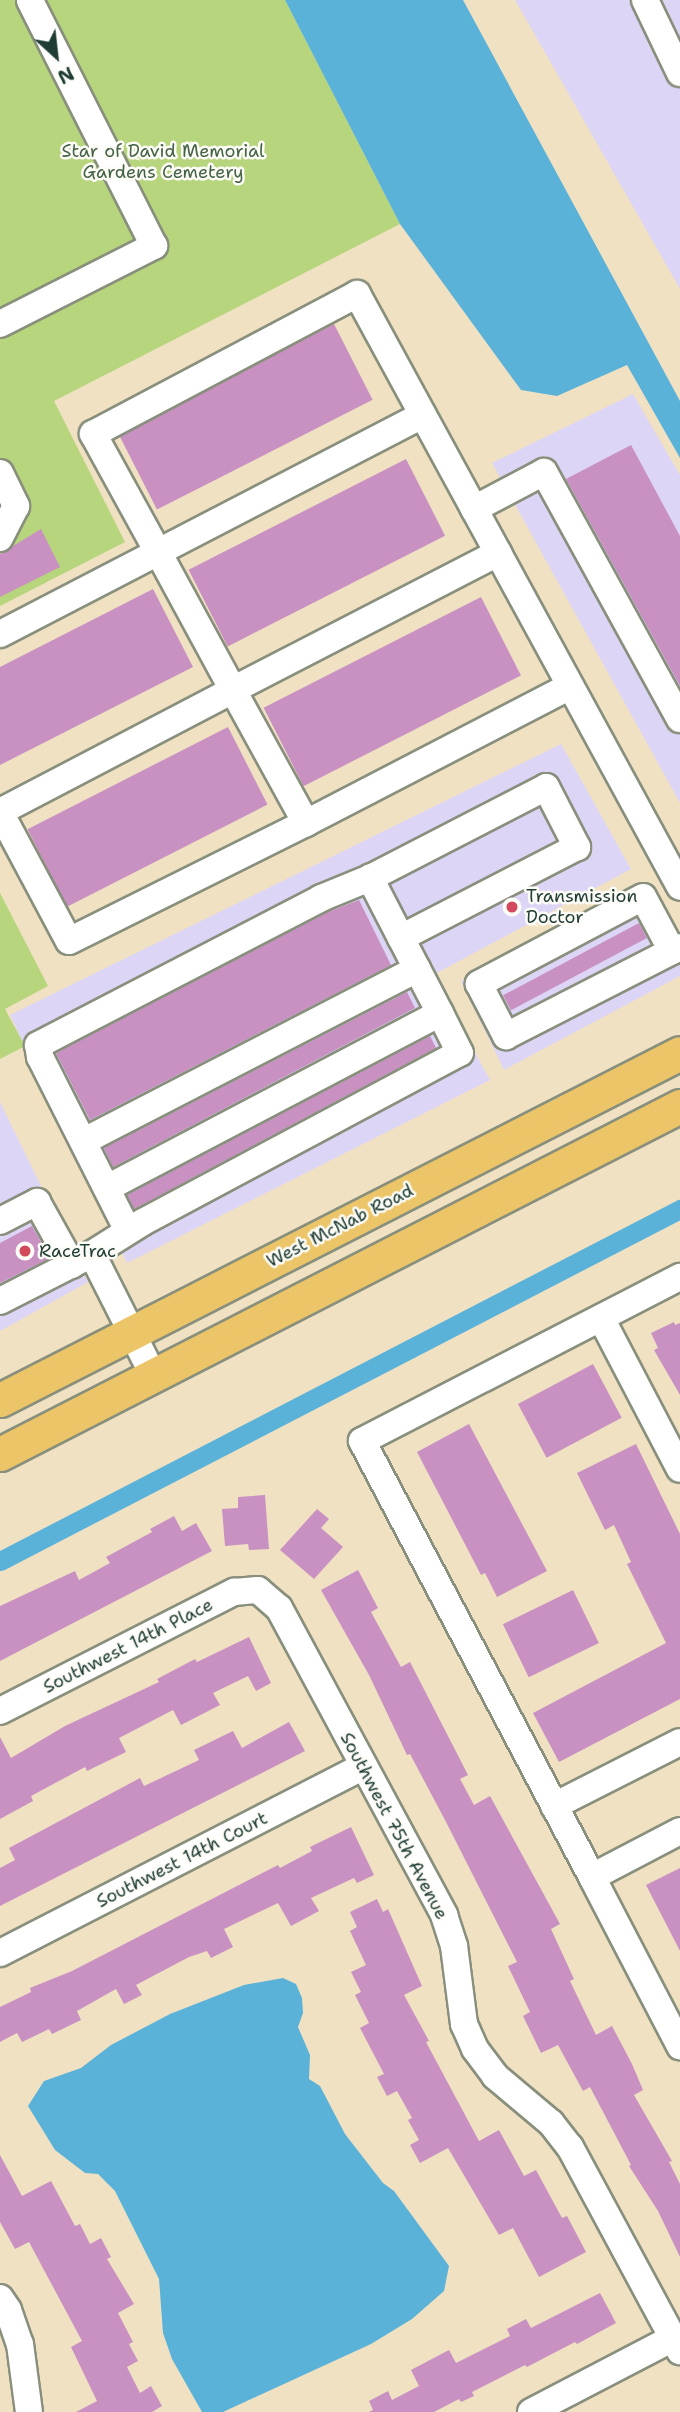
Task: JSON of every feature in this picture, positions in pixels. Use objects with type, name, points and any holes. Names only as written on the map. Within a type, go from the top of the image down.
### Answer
[{"type":"main road","name":"West McNab Road","points":[[0,1400],[680,1053]]},
{"type":"main road","points":[[0,1454],[680,1106]]},
{"type":"street","points":[[0,324],[154,246],[30,0]]},
{"type":"street","points":[[645,0],[680,73]]},
{"type":"street","points":[[306,823],[93,434],[357,294],[680,887]]},
{"type":"street","points":[[0,634],[423,415]]},
{"type":"street","points":[[474,509],[544,472],[680,719]]},
{"type":"street","points":[[0,473],[16,506],[0,538]]},
{"type":"street","points":[[498,553],[0,812],[69,941],[306,823],[570,686]]},
{"type":"street","points":[[128,1231],[40,1057],[38,1045],[321,898],[370,878],[546,787],[577,847],[401,938]]},
{"type":"street","points":[[0,1301],[460,1053],[370,878]]},
{"type":"street","points":[[643,897],[676,949],[506,1036],[479,984],[643,897]]},
{"type":"street","points":[[83,1141],[417,969]]},
{"type":"street","points":[[107,1188],[440,1013]]},
{"type":"street","points":[[0,1221],[37,1202],[134,1332],[153,1375]]},
{"type":"street","points":[[680,1277],[362,1441],[680,2046]]},
{"type":"street","points":[[601,1318],[680,1469]]},
{"type":"street","name":"Southwest 14th Place","points":[[0,1710],[234,1592],[258,1590]]},
{"type":"street","name":"Southwest 75th Avenue","points":[[258,1590],[279,1608],[444,1915],[454,1946],[464,2024],[475,2049],[495,2076],[551,2123],[570,2147],[677,2345]]},
{"type":"street","points":[[554,1806],[680,1742]]},
{"type":"street","name":"Southwest 14th Court","points":[[0,1954],[364,1766]]},
{"type":"street","points":[[592,1877],[680,1831]]},
{"type":"street","points":[[0,2298],[8,2310],[20,2344],[29,2412]]},
{"type":"street","points":[[531,2412],[677,2345]]},
{"type":"shaded area","points":[[515,0],[680,0],[680,289]]},
{"type":"shaded area","points":[[633,394],[680,475],[680,803],[492,463]]},
{"type":"shaded area","points":[[561,744],[631,869],[433,975],[490,1080],[127,1263],[10,1015]]},
{"type":"shaded area","points":[[652,885],[680,939],[680,976],[504,1070],[461,981]]},
{"type":"shaded area","points":[[0,1102],[88,1282],[0,1331]]},
{"type":"green space","name":"Star of David Memorial Gardens Cemetery","points":[[0,0],[285,0],[400,224],[54,401],[125,542],[0,606]]},
{"type":"green space","points":[[0,893],[48,986],[5,1009],[25,1046],[0,1059]]},
{"type":"water","points":[[285,0],[463,0],[680,401],[680,458],[627,365],[557,396],[521,390],[400,224]]},
{"type":"water","points":[[283,1978],[296,1984],[302,1998],[303,2013],[298,2027],[310,2055],[309,2079],[320,2086],[345,2134],[383,2183],[394,2191],[449,2266],[444,2291],[412,2319],[371,2344],[223,2412],[202,2412],[172,2359],[163,2333],[159,2279],[115,2191],[98,2174],[85,2173],[55,2150],[28,2106],[44,2081],[81,2068],[111,2045],[170,2014],[244,1985]]},
{"type":"building","points":[[334,324],[373,400],[157,510],[118,434]]},
{"type":"building","points":[[631,445],[680,536],[680,686],[566,479]]},
{"type":"building","points":[[406,459],[445,536],[228,646],[189,570]]},
{"type":"building","points":[[41,529],[60,567],[0,597],[0,554]]},
{"type":"building","points":[[153,589],[193,667],[0,765],[0,667]]},
{"type":"building","points":[[481,597],[521,675],[304,786],[264,708]]},
{"type":"building","points":[[228,727],[267,805],[67,907],[28,829]]},
{"type":"building","points":[[359,900],[391,965],[90,1120],[56,1053],[328,912]]},
{"type":"building","points":[[639,923],[647,938],[511,1010],[503,995]]},
{"type":"building","points":[[407,992],[415,1008],[113,1167],[104,1148]]},
{"type":"building","points":[[430,1036],[436,1048],[134,1209],[127,1195]]},
{"type":"building","name":"RaceTrac","points":[[32,1226],[50,1258],[0,1283],[0,1243]]},
{"type":"building","points":[[674,1322],[675,1325],[680,1323],[680,1395],[654,1350],[658,1348],[651,1333]]},
{"type":"building","points":[[593,1364],[622,1418],[547,1458],[518,1404]]},
{"type":"building","points":[[469,1424],[547,1571],[497,1597],[485,1573],[481,1575],[417,1452]]},
{"type":"building","points":[[636,1444],[680,1534],[680,1699],[559,1762],[533,1713],[666,1643],[627,1564],[631,1562],[614,1525],[605,1530],[577,1473]]},
{"type":"building","points":[[265,1495],[269,1549],[249,1550],[248,1544],[225,1546],[222,1509],[238,1508],[238,1497]]},
{"type":"building","points":[[317,1509],[329,1519],[321,1528],[343,1547],[314,1579],[280,1550]]},
{"type":"building","points":[[174,1516],[182,1531],[196,1523],[212,1551],[0,1661],[0,1606],[75,1571],[79,1580],[110,1563],[106,1557],[152,1532],[150,1529]]},
{"type":"building","points":[[358,1570],[378,1608],[371,1612],[401,1667],[410,1662],[468,1775],[460,1779],[474,1805],[490,1796],[560,1924],[551,1929],[574,1979],[570,1981],[596,2035],[612,2026],[632,2064],[643,2090],[634,2095],[672,2161],[669,2162],[680,2184],[680,2257],[658,2211],[629,2166],[631,2165],[590,2087],[583,2091],[558,2045],[541,2053],[523,2016],[530,2012],[508,1966],[517,1962],[410,1754],[407,1755],[369,1675],[321,1590]]},
{"type":"building","points":[[573,1590],[599,1643],[529,1677],[503,1624]]},
{"type":"building","points":[[249,1637],[271,1683],[256,1691],[248,1676],[213,1693],[220,1705],[181,1725],[173,1710],[119,1738],[126,1752],[87,1771],[85,1767],[31,1796],[33,1801],[0,1819],[0,1737],[11,1758],[65,1726],[159,1682],[157,1679],[195,1659],[197,1662]]},
{"type":"building","points":[[289,1722],[305,1751],[0,1906],[0,1868],[15,1860],[9,1848],[140,1778],[144,1786],[199,1760],[194,1750],[233,1731],[242,1748]]},
{"type":"building","points":[[351,1827],[374,1875],[357,1883],[354,1878],[311,1898],[319,1911],[291,1926],[278,1903],[224,1929],[233,1947],[211,1958],[207,1951],[189,1957],[136,1985],[142,1995],[124,2004],[116,1989],[77,2011],[81,2020],[52,2034],[49,2029],[22,2042],[17,2033],[0,2042],[0,2007],[31,1992],[30,1988],[72,1971],[278,1865],[280,1868],[312,1851],[310,1847]]},
{"type":"building","points":[[680,1868],[680,1951],[646,1885]]},
{"type":"building","points":[[377,1899],[383,1912],[388,1909],[422,1986],[404,1995],[479,2141],[499,2130],[524,2176],[536,2170],[562,2218],[567,2216],[586,2252],[539,2277],[513,2228],[499,2235],[448,2148],[420,2163],[410,2145],[419,2140],[408,2120],[412,2118],[397,2091],[387,2096],[377,2077],[384,2074],[360,2028],[369,2023],[355,1995],[361,1992],[351,1972],[366,1965],[350,1931],[357,1927],[350,1912]]},
{"type":"building","points":[[0,2155],[22,2196],[51,2181],[75,2226],[80,2224],[90,2244],[101,2238],[111,2257],[107,2259],[134,2304],[118,2313],[133,2342],[129,2344],[138,2361],[127,2367],[140,2393],[151,2386],[162,2406],[152,2412],[76,2412],[97,2401],[71,2347],[82,2341],[29,2242],[15,2249],[0,2222]]},
{"type":"building","points":[[600,2293],[616,2323],[577,2344],[575,2342],[527,2367],[525,2365],[472,2392],[474,2396],[461,2402],[459,2399],[434,2412],[369,2412],[373,2410],[369,2401],[388,2391],[392,2400],[419,2386],[411,2370],[449,2350],[456,2363],[510,2336],[507,2329],[526,2319],[531,2328]]},
{"type":"waterway","points":[[0,1561],[680,1209]]},
{"type":"place","name":"Transmission Doctor","points":[[512,907]]},
{"type":"place","name":"RaceTrac","points":[[25,1251]]}]
